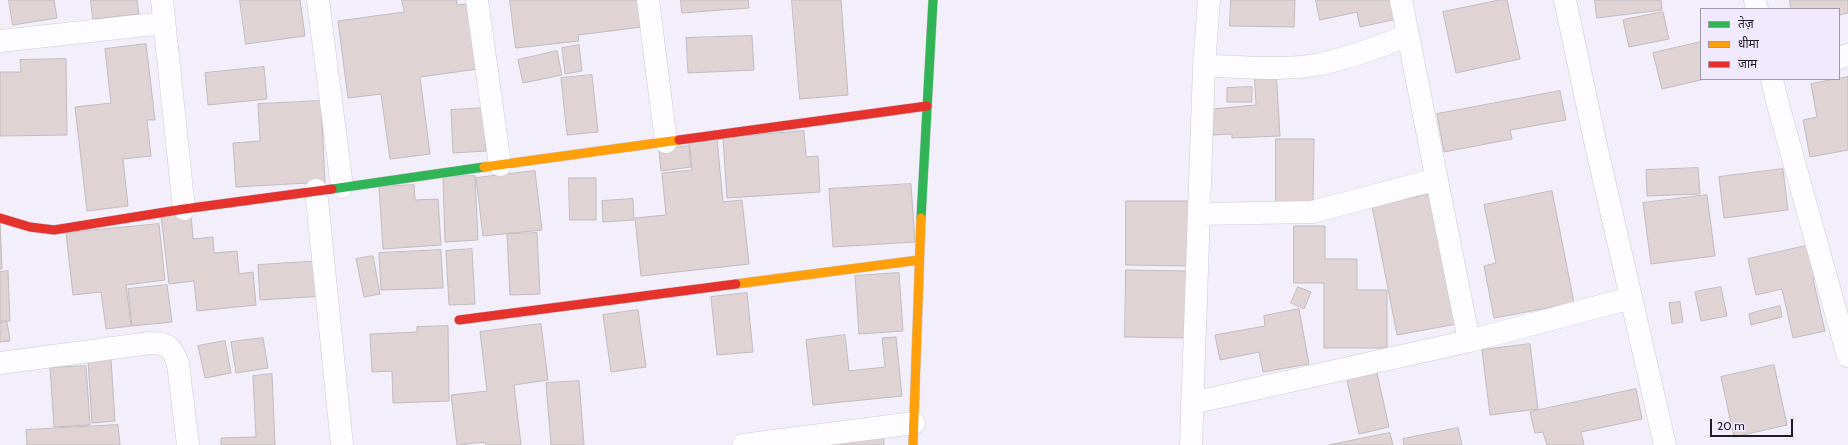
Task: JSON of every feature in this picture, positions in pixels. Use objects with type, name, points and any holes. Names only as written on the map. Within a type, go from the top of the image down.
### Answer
[{"type":"street","points":[[162,0],[184,209]]},
{"type":"street","points":[[318,0],[342,187]]},
{"type":"street","points":[[477,0],[500,165]]},
{"type":"street","points":[[648,0],[666,142]]},
{"type":"street","points":[[914,445],[919,260],[933,0]]},
{"type":"street","points":[[1191,445],[1204,66],[1209,0]]},
{"type":"street","points":[[1401,0],[1469,341]]},
{"type":"street","points":[[1565,0],[1595,141],[1665,445]]},
{"type":"street","points":[[0,41],[164,23]]},
{"type":"street","points":[[1204,66],[1279,67],[1313,65],[1347,58],[1369,51],[1408,35]]},
{"type":"street","points":[[1772,80],[1848,356]]},
{"type":"street","points":[[0,218],[30,227],[54,230],[316,190],[927,106]]},
{"type":"street","points":[[1199,214],[1312,212],[1437,179]]},
{"type":"street","points":[[316,190],[342,445]]},
{"type":"street","points":[[459,320],[919,260]]},
{"type":"street","points":[[1192,403],[1469,341],[1631,298]]},
{"type":"street","points":[[0,363],[150,343],[160,343],[167,346],[173,351],[178,364],[188,445]]},
{"type":"street","points":[[743,445],[914,423]]},
{"type":"building","points":[[9,0],[54,0],[57,18],[13,25]]},
{"type":"building","points":[[91,0],[137,0],[139,14],[93,19]]},
{"type":"building","points":[[240,0],[300,0],[305,36],[246,44]]},
{"type":"building","points":[[402,0],[457,0],[457,5],[470,4],[478,69],[420,77],[430,154],[390,159],[381,94],[348,98],[338,21],[404,12]]},
{"type":"building","points":[[510,0],[638,0],[642,27],[578,35],[579,41],[516,48]]},
{"type":"building","points":[[681,0],[748,0],[749,8],[682,13]]},
{"type":"building","points":[[792,0],[841,0],[848,95],[800,99]]},
{"type":"building","points":[[1231,0],[1295,0],[1294,27],[1230,26]]},
{"type":"building","points":[[1316,0],[1393,0],[1397,19],[1360,27],[1357,12],[1320,20]]},
{"type":"building","points":[[1500,0],[1507,0],[1520,59],[1456,73],[1443,12]]},
{"type":"building","points":[[1595,0],[1661,0],[1662,10],[1597,18]]},
{"type":"building","points":[[1790,0],[1848,0],[1848,13],[1840,15],[1840,8],[1791,8]]},
{"type":"building","points":[[1663,12],[1669,39],[1629,47],[1623,20]]},
{"type":"building","points":[[752,36],[754,70],[688,73],[686,38]]},
{"type":"building","points":[[1700,42],[1701,80],[1662,89],[1653,53]]},
{"type":"building","points":[[146,44],[155,120],[147,120],[151,156],[123,159],[128,206],[87,211],[75,107],[111,103],[105,49]]},
{"type":"building","points":[[579,45],[582,71],[565,74],[562,48]]},
{"type":"building","points":[[557,51],[562,75],[523,83],[518,60]]},
{"type":"building","points":[[66,59],[67,135],[0,136],[0,72],[21,72],[20,60]]},
{"type":"building","points":[[264,67],[267,99],[208,105],[205,73]]},
{"type":"building","points":[[1276,69],[1280,136],[1232,138],[1232,134],[1213,135],[1212,109],[1256,105],[1254,70]]},
{"type":"building","points":[[592,75],[598,132],[567,135],[561,78]]},
{"type":"building","points":[[1848,77],[1848,150],[1810,157],[1803,120],[1817,117],[1811,84],[1840,80],[1840,79]]},
{"type":"building","points":[[1252,87],[1252,102],[1227,102],[1227,88]]},
{"type":"building","points":[[1560,91],[1566,120],[1510,130],[1512,139],[1444,152],[1437,114]]},
{"type":"building","points":[[321,101],[325,182],[236,187],[233,143],[260,141],[258,104]]},
{"type":"building","points":[[484,108],[486,151],[453,153],[451,110]]},
{"type":"building","points":[[804,131],[806,157],[818,156],[820,192],[727,198],[723,138]]},
{"type":"building","points":[[717,139],[723,202],[742,200],[749,264],[641,276],[635,218],[666,215],[662,173],[692,170],[689,142]]},
{"type":"building","points":[[1276,139],[1314,139],[1313,203],[1276,203]]},
{"type":"building","points":[[689,146],[691,167],[661,171],[659,150]]},
{"type":"building","points":[[1698,168],[1700,194],[1647,196],[1646,170]]},
{"type":"building","points":[[1783,169],[1788,210],[1724,218],[1719,177]]},
{"type":"building","points":[[535,171],[542,230],[483,236],[476,178]]},
{"type":"building","points":[[475,176],[478,240],[445,242],[443,177]]},
{"type":"building","points":[[569,178],[596,178],[596,220],[570,220]]},
{"type":"building","points":[[911,184],[915,242],[833,247],[829,189]]},
{"type":"building","points":[[414,185],[415,200],[438,199],[441,245],[383,249],[379,187]]},
{"type":"building","points":[[1552,191],[1574,303],[1494,318],[1484,266],[1496,263],[1484,205]]},
{"type":"building","points":[[1437,193],[1462,323],[1397,335],[1372,206]]},
{"type":"building","points":[[1707,195],[1715,256],[1651,264],[1643,203]]},
{"type":"building","points":[[633,199],[634,220],[603,222],[602,201]]},
{"type":"building","points":[[1126,201],[1190,201],[1190,266],[1126,265]]},
{"type":"building","points":[[191,213],[193,239],[213,237],[214,253],[237,251],[239,274],[253,272],[256,305],[197,311],[194,281],[169,284],[161,216]]},
{"type":"building","points":[[0,221],[2,269],[0,269]]},
{"type":"building","points":[[159,224],[165,280],[126,285],[131,326],[106,329],[101,292],[73,295],[66,233]]},
{"type":"building","points":[[1294,226],[1325,226],[1325,259],[1357,259],[1357,290],[1387,290],[1387,348],[1324,348],[1324,283],[1294,283]]},
{"type":"building","points":[[537,233],[540,294],[510,295],[507,234]]},
{"type":"building","points":[[1810,245],[1817,278],[1813,279],[1825,331],[1793,338],[1782,289],[1756,295],[1748,259]]},
{"type":"building","points":[[472,249],[475,304],[449,305],[446,251]]},
{"type":"building","points":[[441,250],[443,288],[381,290],[379,253]]},
{"type":"building","points":[[373,256],[380,294],[364,297],[356,259]]},
{"type":"building","points":[[322,261],[325,296],[260,300],[258,265]]},
{"type":"building","points":[[1126,270],[1189,271],[1188,338],[1125,337]]},
{"type":"building","points":[[8,271],[10,321],[0,321],[0,272]]},
{"type":"building","points":[[899,273],[903,331],[859,334],[855,276]]},
{"type":"building","points":[[167,285],[172,322],[132,326],[128,289]]},
{"type":"building","points":[[1298,287],[1311,292],[1304,309],[1291,303]]},
{"type":"building","points":[[1721,287],[1727,316],[1701,321],[1695,292]]},
{"type":"building","points":[[747,293],[753,352],[717,355],[711,297]]},
{"type":"building","points":[[1680,302],[1683,322],[1672,324],[1669,303]]},
{"type":"building","points":[[1780,306],[1782,317],[1751,325],[1749,314]]},
{"type":"building","points":[[1299,309],[1309,364],[1263,372],[1259,352],[1220,360],[1215,335],[1265,326],[1264,316]]},
{"type":"building","points":[[638,310],[646,367],[611,372],[603,315]]},
{"type":"building","points":[[7,322],[10,341],[0,342],[0,323]]},
{"type":"building","points":[[541,324],[548,380],[514,385],[521,445],[486,445],[485,442],[457,445],[451,395],[487,391],[480,332]]},
{"type":"building","points":[[448,326],[449,401],[393,403],[392,371],[372,372],[370,334],[417,332],[417,327]]},
{"type":"building","points":[[845,335],[849,371],[885,367],[882,338],[896,337],[902,396],[813,405],[806,340]]},
{"type":"building","points":[[263,338],[268,368],[236,373],[231,342]]},
{"type":"building","points":[[225,341],[231,373],[205,378],[198,346]]},
{"type":"building","points":[[1530,344],[1538,409],[1490,415],[1482,350]]},
{"type":"building","points":[[111,359],[115,421],[92,423],[88,361]]},
{"type":"building","points":[[1375,364],[1389,427],[1359,434],[1345,371]]},
{"type":"building","points":[[1774,365],[1787,425],[1734,437],[1721,377]]},
{"type":"building","points":[[86,366],[90,425],[54,427],[50,368]]},
{"type":"building","points":[[272,374],[275,445],[221,445],[221,438],[256,437],[253,376]]},
{"type":"building","points":[[579,381],[584,445],[551,445],[546,383]]},
{"type":"building","points":[[1636,389],[1642,419],[1581,432],[1584,445],[1547,445],[1543,432],[1535,433],[1530,412]]},
{"type":"building","points":[[118,425],[120,445],[27,445],[26,430]]},
{"type":"building","points":[[1458,428],[1462,445],[1404,445],[1403,439]]},
{"type":"building","points":[[883,433],[884,445],[779,445]]},
{"type":"building","points":[[1390,433],[1393,445],[1329,445]]},
{"type":"traffic: fast","points":[[921,218],[933,0]]},
{"type":"traffic: fast","points":[[332,189],[484,167]]},
{"type":"traffic: slow","points":[[484,167],[679,140]]},
{"type":"traffic: slow","points":[[913,445],[921,218]]},
{"type":"traffic: slow","points":[[736,284],[919,260]]},
{"type":"traffic: jam","points":[[679,140],[927,106]]},
{"type":"traffic: jam","points":[[0,218],[30,227],[54,230],[184,209],[332,189]]},
{"type":"traffic: jam","points":[[459,320],[736,284]]}]
